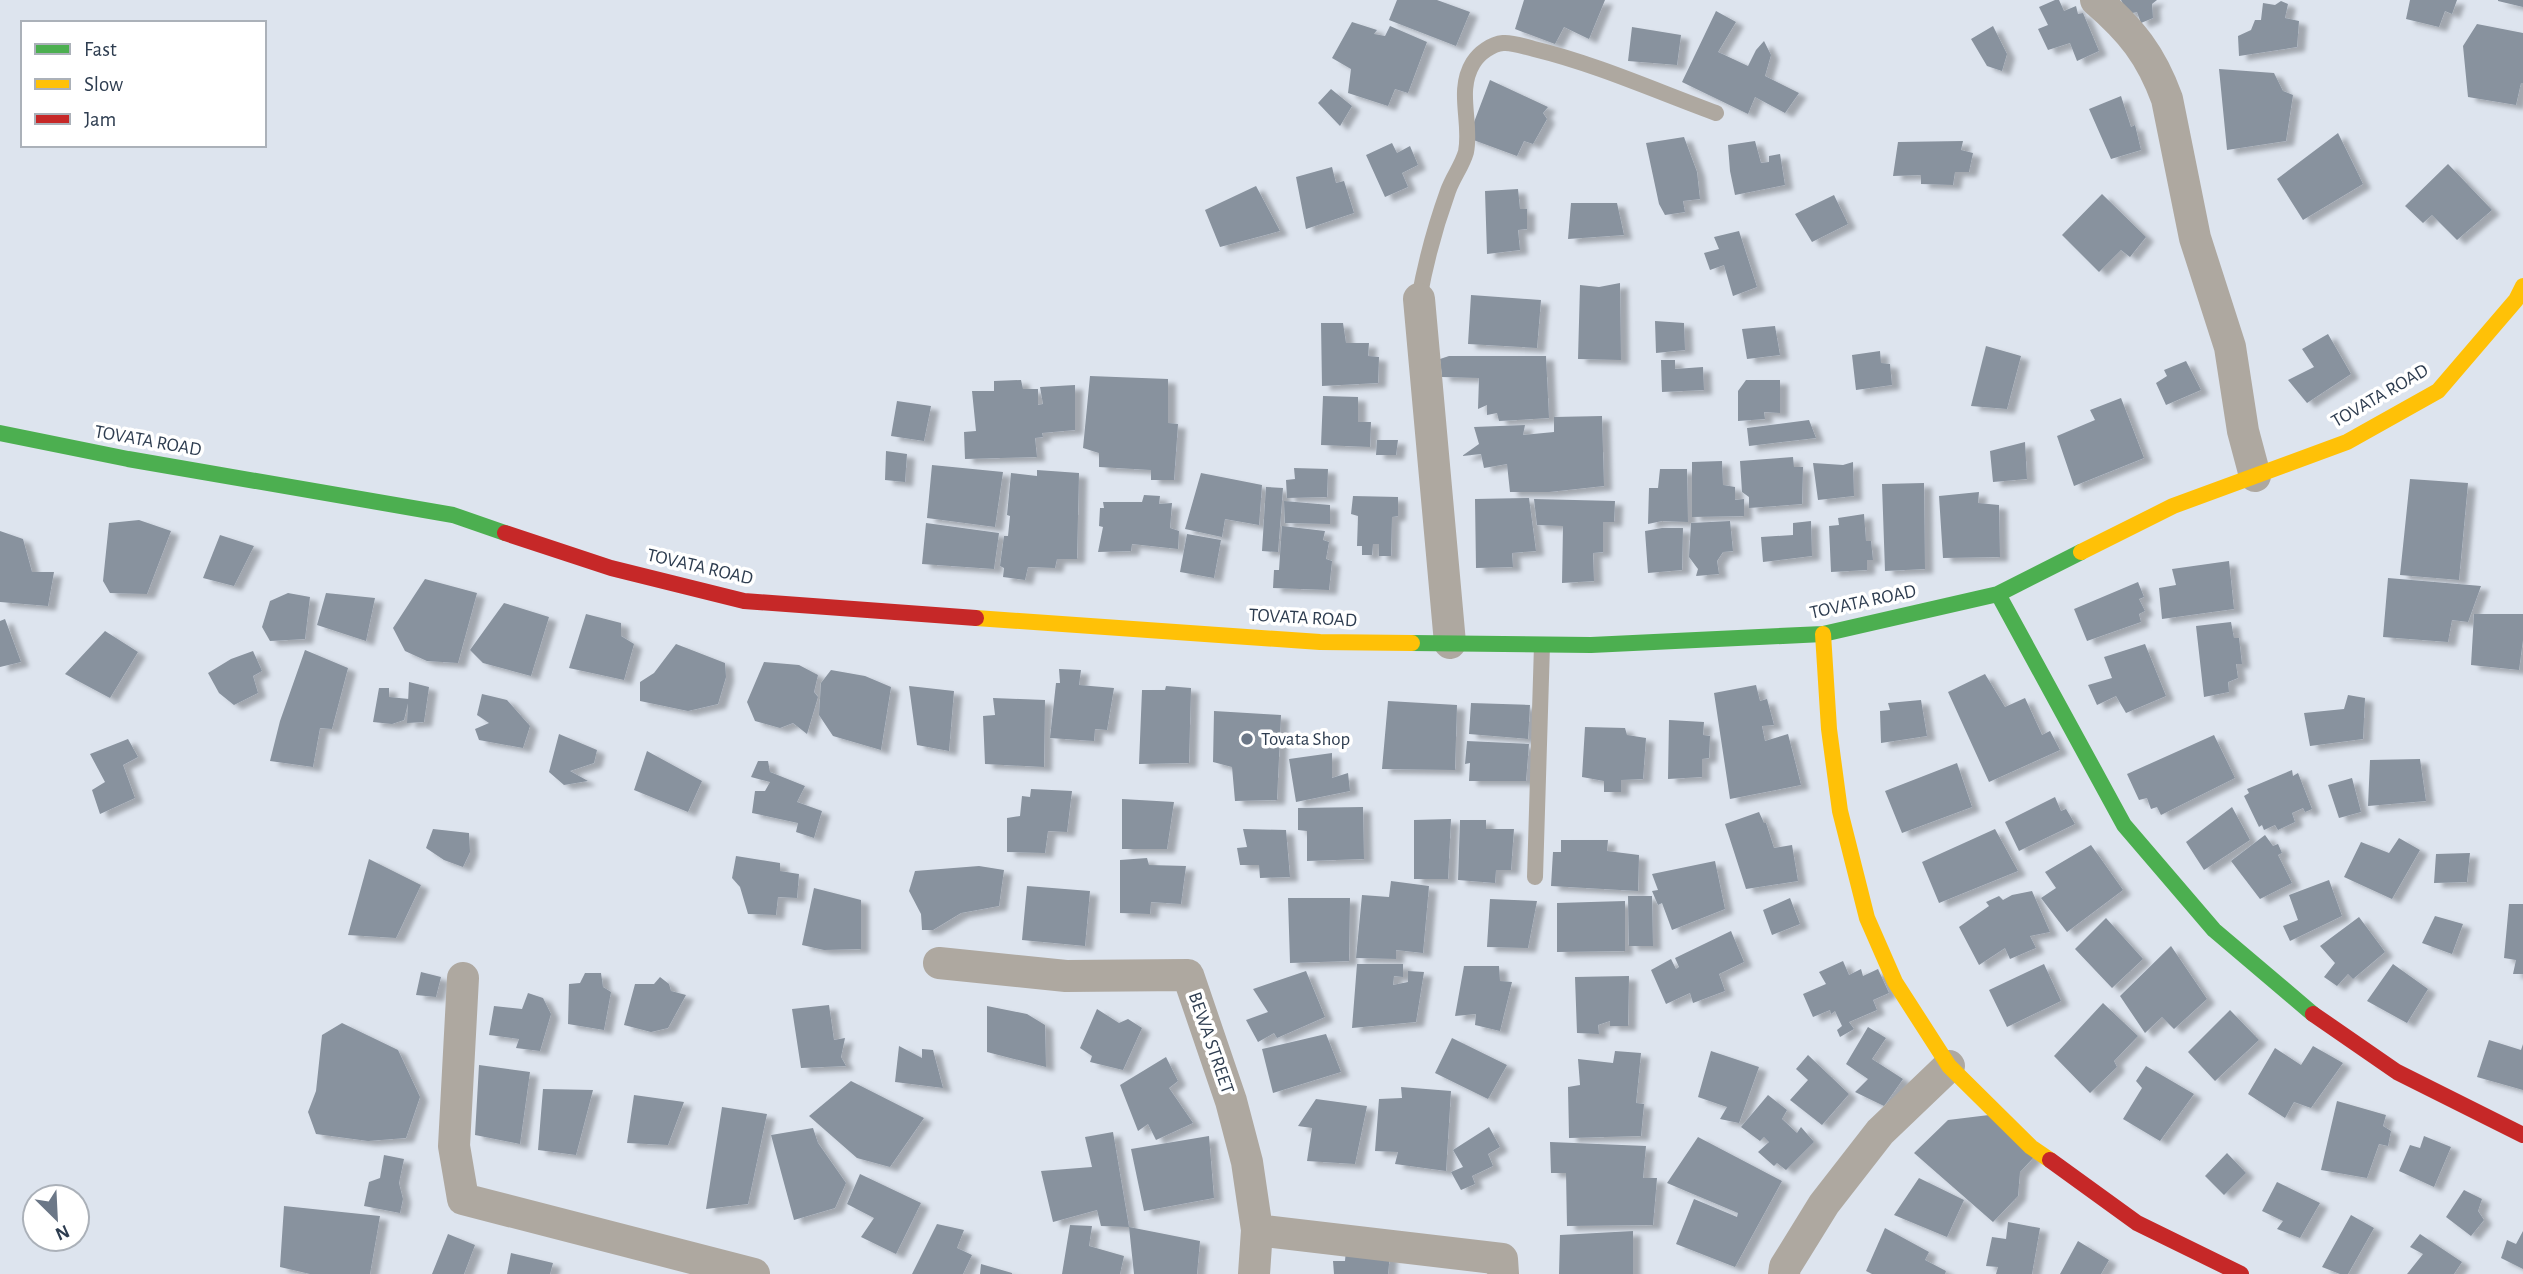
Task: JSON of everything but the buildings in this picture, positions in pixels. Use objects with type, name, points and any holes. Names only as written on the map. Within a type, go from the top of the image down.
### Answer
[{"type":"street","points":[[2096,0],[2124,24],[2136,39],[2154,66],[2167,99],[2195,238],[2231,347],[2243,430],[2255,476]]},
{"type":"street","name":"TOVATA ROAD","points":[[0,433],[128,459],[453,515],[611,568],[744,601],[1320,642],[1591,645],[1823,634],[1998,594],[2173,506],[2347,442],[2438,391],[2516,300],[2523,286]]},
{"type":"street","points":[[1419,299],[1450,643]]},
{"type":"street","points":[[1998,594],[2124,825],[2214,930],[2300,1005],[2397,1072],[2523,1135]]},
{"type":"street","points":[[1823,634],[1829,729],[1840,811],[1867,918],[1895,982],[1948,1066],[2031,1147],[2137,1223],[2241,1274]]},
{"type":"street","name":"BEWA STREET","points":[[939,963],[1066,976],[1188,975],[1231,1101],[1247,1162],[1257,1230],[1254,1274]]},
{"type":"street","points":[[463,978],[454,1146],[463,1199],[754,1274]]},
{"type":"street","points":[[1784,1274],[1785,1267],[1824,1204],[1872,1143],[1948,1066]]},
{"type":"street","points":[[1257,1230],[1502,1259],[1503,1274]]},
{"type":"lane","points":[[1419,299],[1427,252],[1450,187],[1466,152],[1466,81],[1474,60],[1482,52],[1506,43],[1567,57],[1716,113]]},
{"type":"lane","points":[[1535,877],[1542,644]]},
{"type":"traffic: fast","points":[[0,433],[128,459],[453,515],[505,533]]},
{"type":"traffic: fast","points":[[1412,643],[1591,645],[1823,634],[1998,594],[2081,552]]},
{"type":"traffic: fast","points":[[1998,594],[2124,825],[2214,930],[2313,1014]]},
{"type":"traffic: slow","points":[[2081,552],[2173,506],[2347,442],[2438,391],[2516,300],[2523,286]]},
{"type":"traffic: slow","points":[[976,618],[1320,642],[1412,643]]},
{"type":"traffic: slow","points":[[1823,634],[1829,729],[1840,811],[1867,918],[1895,982],[1949,1066],[2031,1147],[2050,1160]]},
{"type":"traffic: jam","points":[[505,533],[611,568],[744,601],[976,618]]},
{"type":"traffic: jam","points":[[2313,1014],[2397,1072],[2523,1135]]},
{"type":"traffic: jam","points":[[2050,1160],[2137,1223],[2241,1274]]},
{"type":"place","name":"Tovata Shop","points":[[1247,739]]}]
